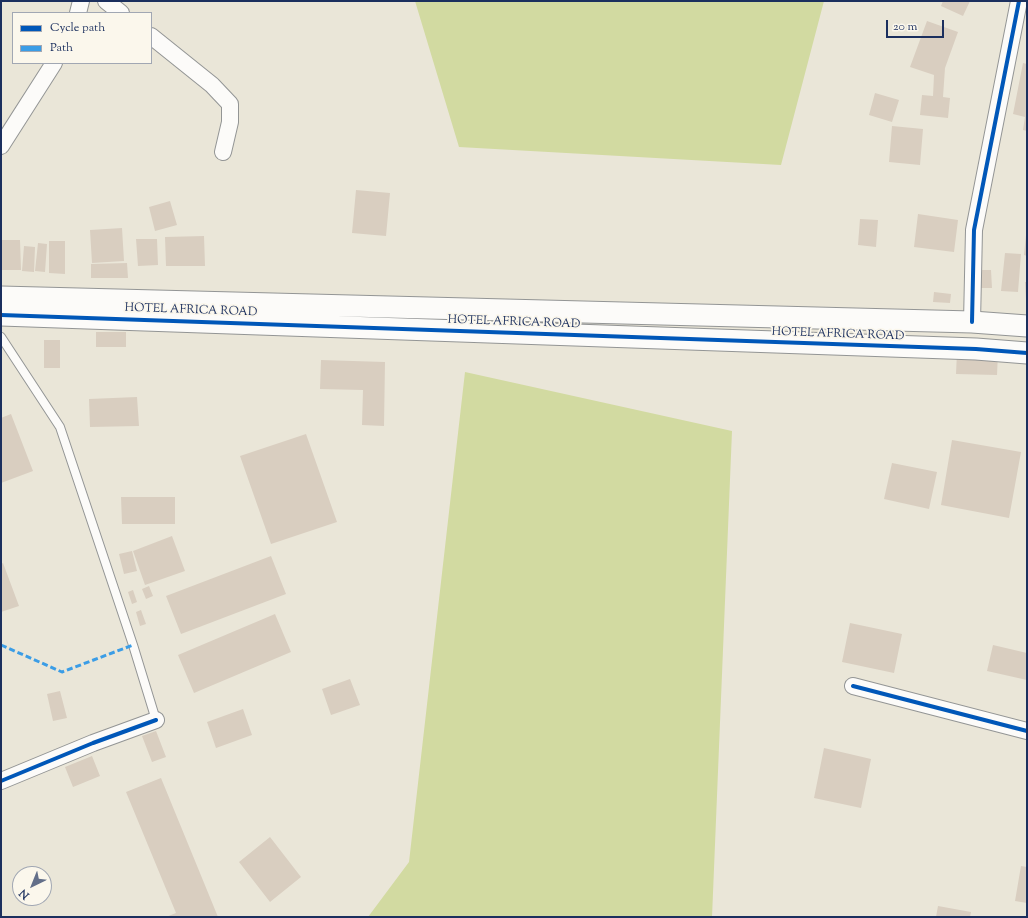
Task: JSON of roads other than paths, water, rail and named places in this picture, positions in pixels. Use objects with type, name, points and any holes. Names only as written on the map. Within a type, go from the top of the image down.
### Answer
[{"type":"street","points":[[78,12],[82,1]]},
{"type":"street","points":[[106,1],[120,12]]},
{"type":"street","points":[[972,322],[974,230],[1019,1]]},
{"type":"street","points":[[152,37],[212,85],[230,104],[230,122],[223,152]]},
{"type":"street","points":[[1,146],[53,64]]},
{"type":"street","name":"HOTEL AFRICA ROAD","points":[[1,297],[972,322],[1027,326]]},
{"type":"street","name":"HOTEL AFRICA ROAD","points":[[1,315],[945,348],[1027,353]]},
{"type":"street","points":[[853,686],[1027,731]]},
{"type":"street","points":[[1,781],[93,743],[156,720]]},
{"type":"lane","points":[[1,337],[60,428],[133,644],[156,720]]}]
